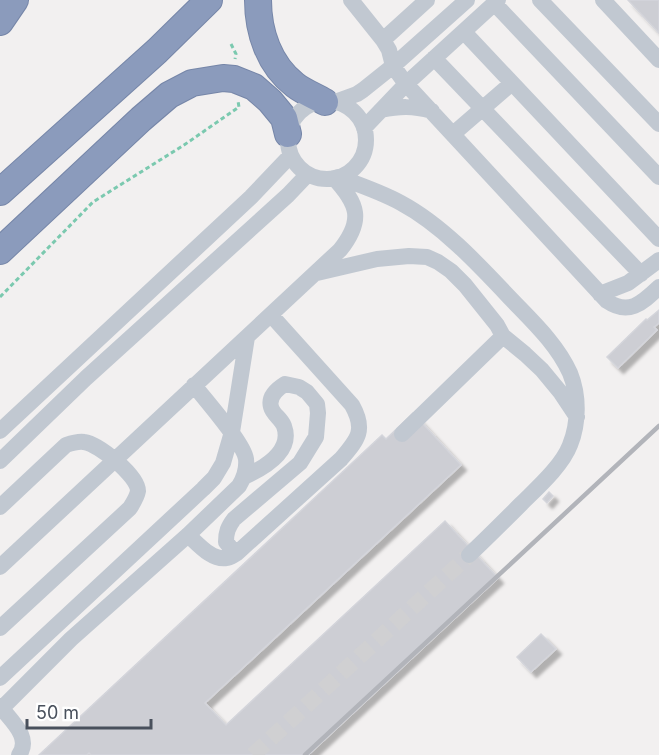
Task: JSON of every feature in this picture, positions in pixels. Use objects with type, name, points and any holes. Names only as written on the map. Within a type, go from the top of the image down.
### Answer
[{"type":"highway","points":[[0,22],[15,0]]},
{"type":"highway","points":[[0,192],[158,51],[209,0]]},
{"type":"highway","points":[[258,0],[259,19],[265,44],[278,68],[297,86],[330,102]]},
{"type":"highway","points":[[0,251],[127,131],[169,95],[192,83],[214,79],[234,79],[254,87],[284,118],[290,144]]},
{"type":"lane","points":[[383,40],[427,0]]},
{"type":"lane","points":[[330,102],[348,108],[359,118],[366,138],[365,148],[356,166],[348,173],[328,179],[314,177],[297,164],[290,144],[291,124],[297,115],[314,104],[357,94],[393,66],[467,0]]},
{"type":"lane","points":[[540,0],[659,124]]},
{"type":"lane","points":[[603,0],[659,60]]},
{"type":"lane","points":[[364,128],[406,84],[496,2],[659,177]]},
{"type":"lane","points":[[359,3],[389,50],[393,66],[406,84],[600,294],[614,306],[629,308],[643,302],[659,287]]},
{"type":"lane","points":[[464,32],[659,239]]},
{"type":"lane","points":[[434,58],[641,274]]},
{"type":"lane","points":[[453,134],[512,83]]},
{"type":"lane","points":[[381,110],[405,106],[432,111]]},
{"type":"lane","points":[[0,431],[251,197],[290,144]]},
{"type":"lane","points":[[0,461],[308,174]]},
{"type":"lane","points":[[0,567],[340,250],[354,228],[356,218],[348,193],[336,178]]},
{"type":"lane","points":[[336,178],[378,192],[401,203],[440,230],[538,327],[570,374],[576,393],[577,417],[570,446],[547,478],[469,555]]},
{"type":"lane","points":[[316,273],[377,259],[427,256],[445,267],[465,285],[503,336],[542,370],[577,417]]},
{"type":"lane","points":[[600,294],[628,283],[659,260]]},
{"type":"lane","points":[[188,535],[216,557],[226,558],[237,553],[340,459],[358,436],[360,425],[352,405],[271,315]]},
{"type":"lane","points":[[402,434],[503,336]]},
{"type":"lane","points":[[0,678],[214,478],[223,463],[232,432],[247,337]]},
{"type":"lane","points":[[237,553],[226,542],[227,530],[234,519],[300,463],[316,437],[317,404],[300,387],[285,384],[276,390],[270,400],[274,415],[282,422],[285,429],[283,449],[257,471],[244,477]]},
{"type":"lane","points":[[19,755],[23,741],[20,730],[1,708],[71,639],[226,500],[244,477],[246,456],[232,432],[194,385]]},
{"type":"lane","points":[[0,507],[66,445],[77,441],[96,446],[114,460],[138,490],[130,508],[0,628]]},
{"type":"path","points":[[0,297],[93,202],[239,108],[234,79]]},
{"type":"building","points":[[628,0],[659,0],[659,33]]},
{"type":"building","points":[[659,310],[659,323],[654,327],[657,330],[618,368],[607,357],[646,319]]},
{"type":"building","points":[[413,413],[461,465],[205,703],[226,725],[445,521],[498,578],[308,755],[91,755],[89,753],[87,755],[39,755],[382,435],[386,439]]},
{"type":"building","points":[[549,492],[553,496],[547,503],[543,499]]},
{"type":"building","points":[[541,634],[556,649],[531,672],[517,657]]},
{"type":"tunnel","points":[[253,755],[469,555]]},
{"type":"railway","points":[[305,755],[659,426]]}]
